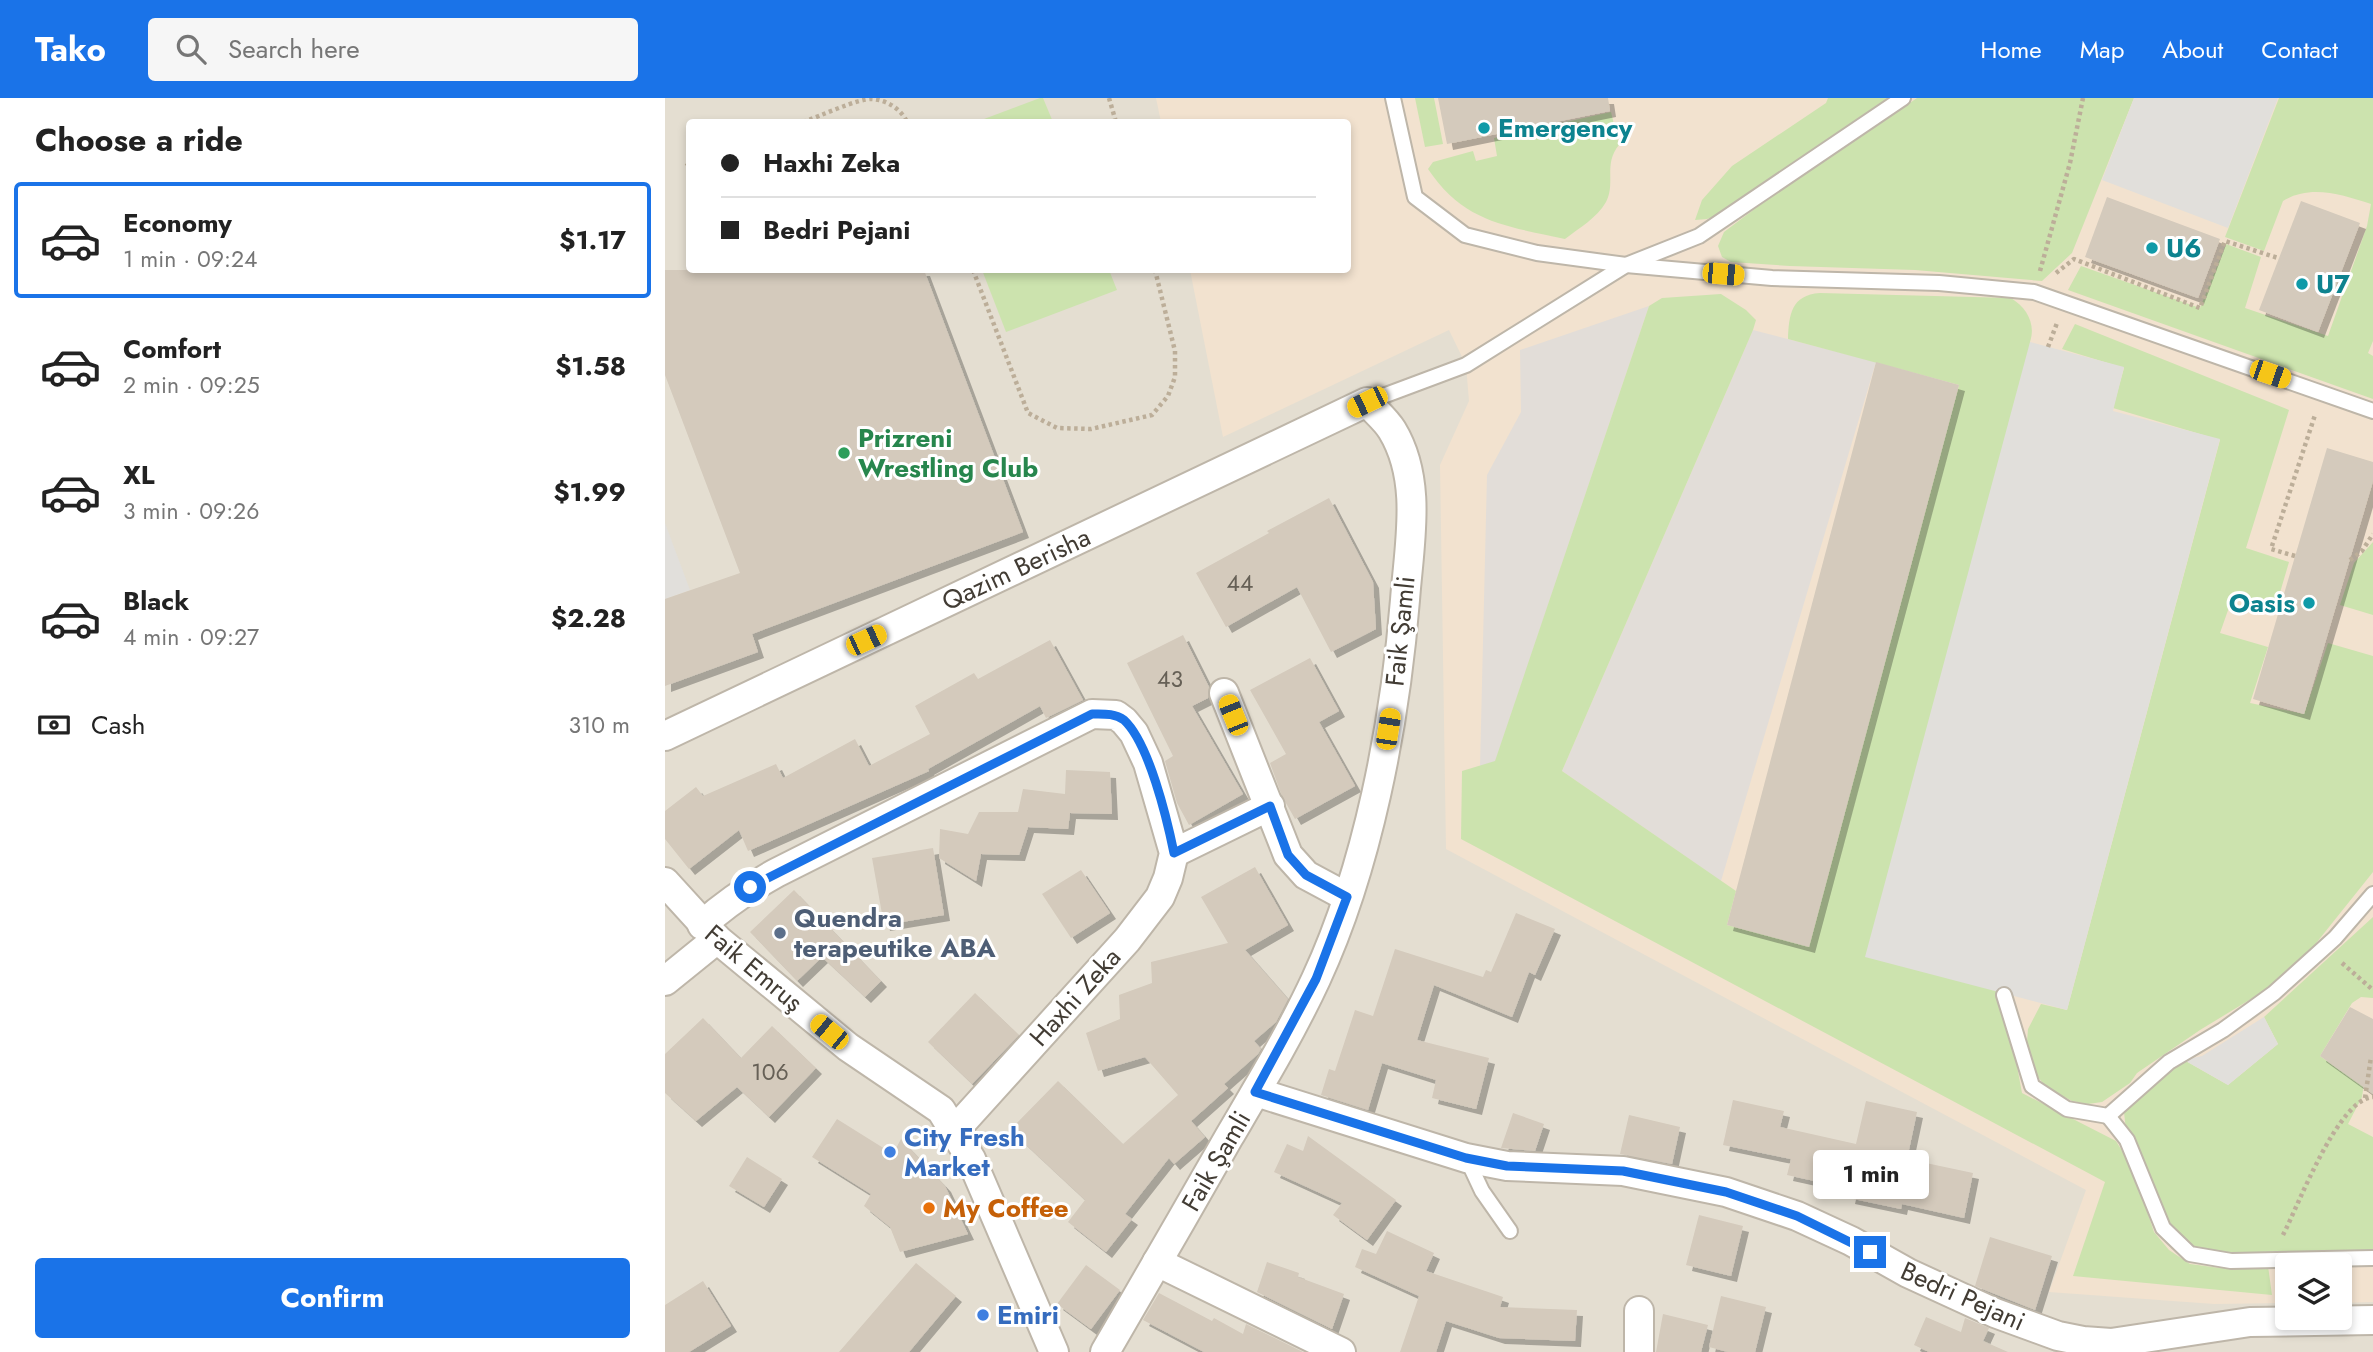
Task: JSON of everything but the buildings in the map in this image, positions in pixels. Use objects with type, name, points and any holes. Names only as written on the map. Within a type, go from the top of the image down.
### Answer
[{"type":"street","name":"Qazim Berisha","points":[[665,736],[1367,402]]},
{"type":"street","name":"Faik Şamli","points":[[1105,1352],[1255,1092],[1316,979],[1347,897],[1365,836],[1380,772],[1395,686],[1404,616],[1412,500],[1409,472],[1392,429],[1367,402]]},
{"type":"street","points":[[1224,693],[1288,855],[1306,875],[1347,897]]},
{"type":"street","points":[[665,981],[740,894],[776,873],[1092,714],[1116,715],[1134,733],[1148,763],[1174,853],[1270,806]]},
{"type":"street","name":"Haxhi Zeka","points":[[955,1130],[1127,940],[1160,897],[1174,853]]},
{"type":"street","name":"Faik Emruş","points":[[665,882],[710,932],[848,1047],[941,1110],[971,1158],[1054,1352]]},
{"type":"street","name":"Bedri Pejani","points":[[1255,1092],[1466,1158],[1507,1166],[1623,1171],[1726,1192],[1797,1216],[1851,1241],[1909,1273],[1995,1313],[2053,1344],[2083,1341],[2111,1343],[2250,1322],[2373,1320]]},
{"type":"street","points":[[1157,1262],[1341,1352]]},
{"type":"street","points":[[1639,1311],[1639,1352]]},
{"type":"lane","points":[[1393,98],[1415,197],[1465,235],[1537,253],[1626,265],[1772,278],[1939,283],[2034,292],[2373,411]]},
{"type":"lane","points":[[1367,402],[1466,365],[1626,265],[1699,236],[1903,98]]},
{"type":"lane","points":[[2108,1116],[2169,1062],[2223,1030],[2274,993],[2325,947],[2373,894]]},
{"type":"lane","points":[[2004,995],[2032,1086],[2067,1108],[2108,1116],[2127,1140],[2163,1228],[2190,1254],[2231,1261],[2373,1258]]},
{"type":"lane","points":[[1466,1158],[1482,1191],[1510,1231]]},
{"type":"path","points":[[1109,98],[1115,119]]},
{"type":"path","points":[[2034,292],[2070,163],[2083,98]]},
{"type":"path","points":[[812,119],[871,99],[894,105],[906,119]]},
{"type":"path","points":[[2074,259],[2200,308],[2225,241],[2278,258]]},
{"type":"path","points":[[975,273],[1028,413],[1057,428],[1091,429],[1152,415],[1168,396],[1175,377],[1175,351],[1156,273]]},
{"type":"path","points":[[2143,286],[2146,279]]},
{"type":"path","points":[[2295,556],[2271,549],[2316,410]]},
{"type":"path","points":[[2350,560],[2362,551],[2373,534]]},
{"type":"path","points":[[2325,947],[2373,990]]},
{"type":"path","points":[[2365,1098],[2371,1057]]},
{"type":"path","points":[[2270,1260],[2344,1115],[2365,1098],[2373,1097]]},
{"type":"shaded area","points":[[665,98],[2373,98],[2373,1352],[665,1352]]},
{"type":"shaded area","points":[[1156,98],[2373,98],[2373,1302],[2352,1303],[2352,1253],[2275,1253],[2275,1303],[2214,1304],[2049,1292],[2086,1190],[1446,849],[1440,465],[1469,401],[1466,365],[1449,330],[1223,437],[1191,273],[1351,273],[1351,119],[1160,119]]},
{"type":"shaded area","points":[[2134,98],[2278,98],[2228,228],[2102,180]]},
{"type":"shaded area","points":[[1649,306],[1495,762],[1480,767],[1487,475],[1521,412],[1520,350]]},
{"type":"shaded area","points":[[1753,330],[1876,362],[1721,881],[1562,771]]},
{"type":"shaded area","points":[[2030,342],[2124,367],[2113,411],[2220,439],[2067,1010],[1865,957]]},
{"type":"shaded area","points":[[665,523],[690,590],[665,599]]},
{"type":"shaded area","points":[[2264,1017],[2278,1044],[2228,1085],[2184,1060],[2202,1056]]},
{"type":"green space","points":[[1043,98],[1052,119],[984,119]]},
{"type":"green space","points":[[1415,98],[1434,98],[1443,144],[1425,147]]},
{"type":"green space","points":[[1828,98],[1888,98],[1715,216],[1695,220],[1702,200],[1732,166],[1826,103]]},
{"type":"green space","points":[[1917,98],[2134,98],[2072,253],[2042,281],[1915,270],[1731,262],[1722,257],[1718,246],[1724,232],[1810,167],[1841,150]]},
{"type":"green space","points":[[2279,98],[2373,98],[2373,341],[2368,353],[2373,356],[2373,399],[2068,290],[2081,266],[2200,308],[2226,244],[2261,257],[2245,308],[2328,336],[2367,226],[2371,204],[2327,193],[2304,193],[2283,201],[2264,251],[2225,237]]},
{"type":"green space","points":[[1611,112],[1619,145],[1610,166],[1609,195],[1598,213],[1565,239],[1506,225],[1472,211],[1456,201],[1428,169],[1433,162],[1473,151],[1476,161],[1497,156],[1494,138]]},
{"type":"green space","points":[[983,273],[1110,273],[1117,290],[1006,332]]},
{"type":"green space","points":[[1820,293],[2011,298],[2029,317],[2032,335],[1998,993],[2014,1050],[2022,1093],[2116,1141],[2133,1169],[2154,1232],[2169,1250],[2190,1264],[2220,1268],[2268,1266],[2272,1295],[2073,1276],[2105,1182],[1461,839],[1462,771],[1495,761],[1649,306],[1662,298],[1721,294],[1756,320],[1753,330],[1562,771],[1736,891],[1727,925],[1809,946],[1959,385],[1788,339],[1789,322],[1797,302]]},
{"type":"green space","points":[[2075,324],[2289,410],[2246,548],[2289,562],[2276,606],[2233,596],[2220,633],[2268,647],[2250,703],[2304,714],[2328,643],[2373,656],[2373,872],[2313,947],[2269,988],[2137,1073],[2130,1083],[2102,1102],[2088,1104],[2072,1101],[2046,1087],[2034,1072],[2027,1042],[2028,1029],[2041,1004],[2067,1010],[2220,440],[2113,408],[2124,368],[2062,349]]},
{"type":"green space","points":[[2373,542],[2373,615],[2340,605],[2354,563]]},
{"type":"green space","points":[[2373,917],[2373,998],[2361,997],[2352,1003],[2320,1056],[2341,1071],[2368,1057],[2362,1097],[2348,1124],[2373,1137],[2373,1255],[2190,1254],[2163,1228],[2127,1140],[2124,1112],[2184,1060],[2228,1085],[2278,1044],[2264,1017]]},
{"type":"place","name":"Emergency","points":[[1484,128]]},
{"type":"place","name":"U6","points":[[2152,248]]},
{"type":"place","name":"U7","points":[[2302,284]]},
{"type":"place","name":"Prizreni Wrestling Club","points":[[844,453]]},
{"type":"place","name":"Oasis","points":[[2309,603]]},
{"type":"place","name":"Quendra terapeutike ABA","points":[[780,933]]},
{"type":"place","name":"City Fresh Market","points":[[890,1152]]},
{"type":"place","name":"My Coffee","points":[[929,1208]]},
{"type":"place","name":"Emiri","points":[[983,1315]]},
{"type":"route","points":[[750,887],[1092,714],[1116,715],[1134,733],[1148,763],[1174,853],[1270,806],[1288,855],[1306,875],[1347,897],[1316,979],[1255,1092],[1466,1158],[1507,1166],[1623,1171],[1726,1192],[1797,1216],[1870,1252]]}]
